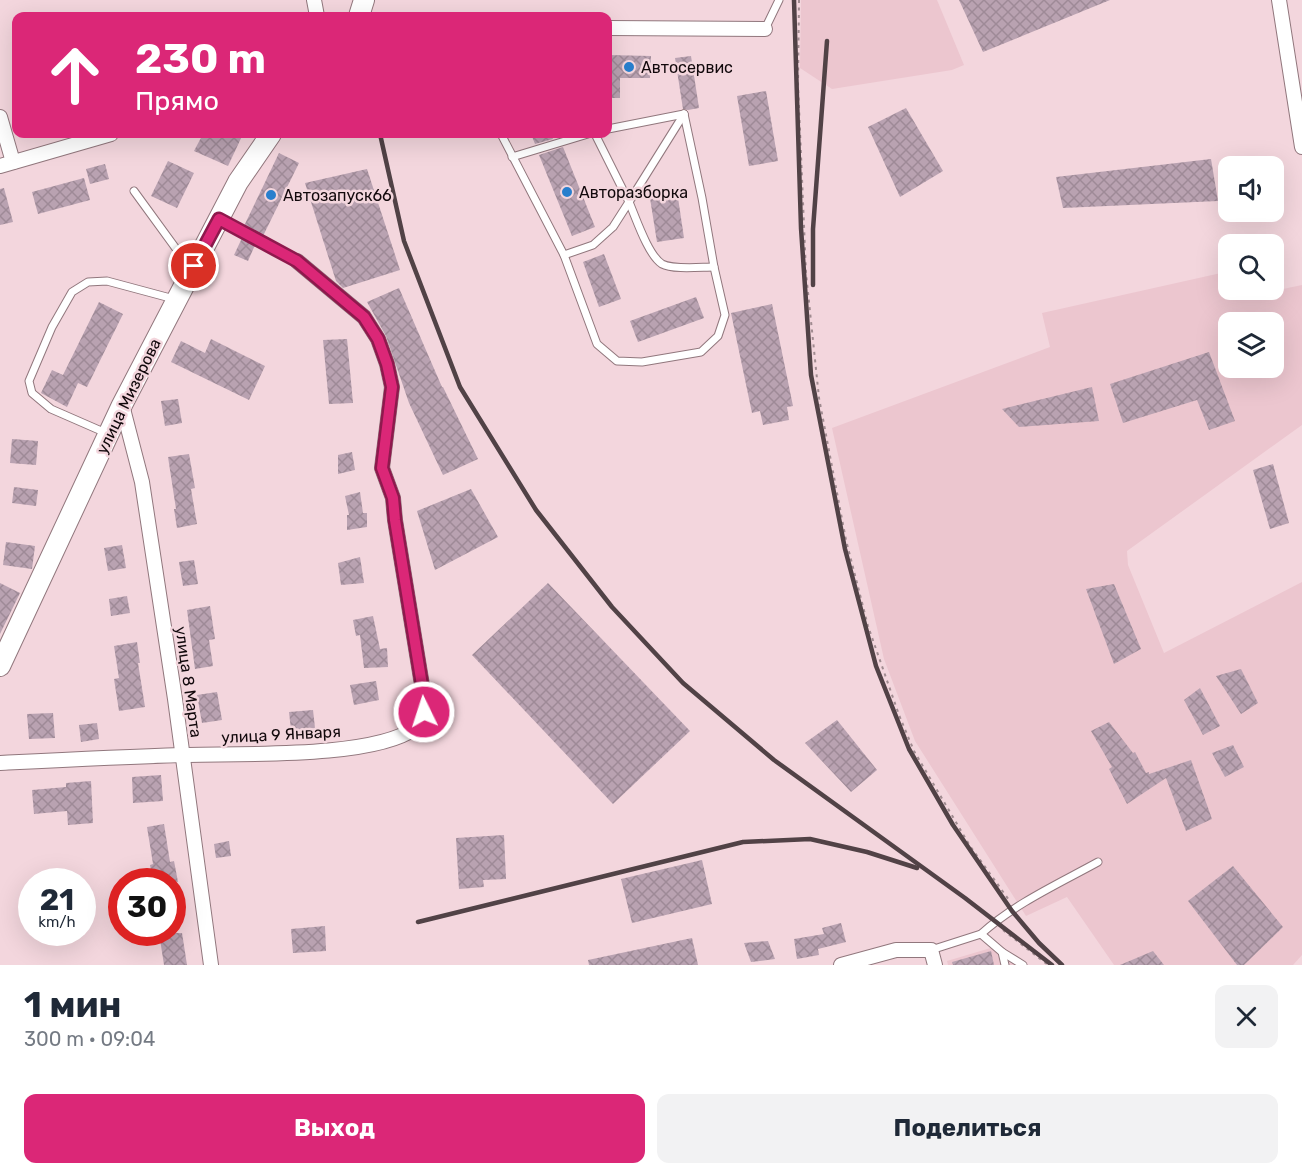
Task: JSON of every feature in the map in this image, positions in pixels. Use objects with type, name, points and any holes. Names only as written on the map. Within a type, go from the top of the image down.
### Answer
[{"type":"street","points":[[1279,0],[1302,147]]},
{"type":"street","points":[[612,28],[765,29]]},
{"type":"street","points":[[0,117],[6,164],[97,138]]},
{"type":"street","name":"улица Мизерова","points":[[3,654],[122,405],[238,182],[268,138]]},
{"type":"street","name":"улица 9 Января","points":[[0,764],[183,754],[282,753],[356,747],[394,738],[417,727],[424,712],[422,685],[393,498],[382,468],[392,387],[387,364],[378,339],[364,317],[297,261]]},
{"type":"street","name":"улица 8 Марта","points":[[122,405],[142,482],[183,754],[211,965]]},
{"type":"street","points":[[841,965],[896,950],[931,950],[934,965]]},
{"type":"lane","points":[[765,29],[779,0]]},
{"type":"lane","points":[[612,128],[684,114]]},
{"type":"lane","points":[[564,255],[593,245],[613,227],[684,114]]},
{"type":"lane","points":[[503,138],[564,255],[597,344],[617,361],[642,362],[701,352],[718,336],[725,315],[684,114]]},
{"type":"lane","points":[[512,157],[575,138]]},
{"type":"lane","points":[[597,138],[651,250],[663,264],[682,268],[714,267]]},
{"type":"lane","points":[[134,192],[185,261],[194,266]]},
{"type":"lane","points":[[219,219],[297,261]]},
{"type":"lane","points":[[108,435],[51,409],[32,393],[29,381],[52,327],[72,292],[88,282],[107,281],[176,300]]},
{"type":"lane","points":[[931,950],[981,934],[1015,909],[1098,862]]},
{"type":"lane","points":[[981,934],[1002,952],[1023,965]]},
{"type":"lane","points":[[1002,952],[1005,965]]},
{"type":"path","points":[[799,0],[798,84],[806,273],[819,398],[846,540],[868,626],[914,751],[970,846],[1015,909]]},
{"type":"path","points":[[993,923],[1048,965]]},
{"type":"shaded area","points":[[801,0],[937,0],[964,65],[952,70],[832,89],[800,68]]},
{"type":"shaded area","points":[[1218,274],[1218,300],[1284,300],[1284,289],[1302,285],[1302,425],[1127,551],[1128,565],[1164,653],[1302,582],[1302,955],[1293,965],[1114,965],[1067,897],[1026,916],[915,741],[884,659],[832,428],[1050,347],[1042,313]]},
{"type":"shaded area","points":[[994,947],[1021,965],[948,965],[947,961]]},
{"type":"building","points":[[959,0],[1110,0],[983,52]]},
{"type":"building","name":"Автосервис","points":[[612,55],[651,56],[650,78],[620,78],[620,98],[612,98]]},
{"type":"building","points":[[691,56],[699,108],[688,110],[683,109],[675,58]]},
{"type":"building","points":[[766,91],[778,161],[749,166],[737,96]]},
{"type":"building","points":[[906,108],[943,171],[900,197],[868,127]]},
{"type":"building","points":[[201,138],[241,138],[228,166],[194,151]]},
{"type":"building","points":[[533,138],[553,139],[535,144]]},
{"type":"building","name":"Авторазборка","points":[[563,147],[595,227],[572,236],[539,155]]},
{"type":"building","name":"Автозапуск66","points":[[279,153],[299,163],[263,236],[244,226]]},
{"type":"building","points":[[1211,159],[1218,201],[1063,208],[1056,177]]},
{"type":"building","points":[[168,161],[194,173],[177,208],[151,196]]},
{"type":"building","points":[[105,164],[109,179],[90,184],[86,169]]},
{"type":"building","points":[[367,169],[400,270],[343,288],[336,281],[305,183]]},
{"type":"building","points":[[84,178],[90,200],[38,214],[32,192]]},
{"type":"building","points":[[4,188],[13,222],[0,225],[0,189]]},
{"type":"building","points":[[677,191],[684,238],[657,242],[649,192]]},
{"type":"building","points":[[242,238],[255,245],[248,261],[234,255]]},
{"type":"building","points":[[604,254],[621,299],[599,307],[583,262]]},
{"type":"building","points":[[399,288],[442,387],[478,459],[443,475],[409,403],[386,336],[367,302]]},
{"type":"building","points":[[696,297],[704,318],[638,342],[630,321]]},
{"type":"building","points":[[99,302],[123,314],[87,387],[78,383],[67,407],[41,393],[52,370],[63,375]]},
{"type":"building","points":[[772,304],[793,406],[787,407],[789,420],[763,425],[760,411],[752,413],[731,313]]},
{"type":"building","points":[[211,339],[265,366],[249,400],[171,362],[181,341],[205,353]]},
{"type":"building","points":[[347,339],[353,403],[329,404],[323,340]]},
{"type":"building","points":[[1209,352],[1235,421],[1209,430],[1197,400],[1123,423],[1110,384]]},
{"type":"building","points":[[1092,387],[1099,421],[1019,427],[1002,409]]},
{"type":"building","points":[[178,399],[182,423],[165,426],[161,401]]},
{"type":"building","points":[[12,439],[38,441],[36,465],[10,463]]},
{"type":"building","points":[[352,452],[355,470],[338,474],[338,455]]},
{"type":"building","points":[[189,454],[195,488],[191,489],[197,524],[177,528],[168,457]]},
{"type":"building","points":[[1273,464],[1289,523],[1270,529],[1253,470]]},
{"type":"building","points":[[14,487],[38,490],[36,506],[12,503]]},
{"type":"building","points":[[471,489],[498,537],[435,570],[417,511]]},
{"type":"building","points":[[360,492],[363,513],[367,513],[367,527],[347,530],[347,515],[349,515],[345,496]]},
{"type":"building","points":[[6,542],[35,546],[32,569],[3,565]]},
{"type":"building","points":[[122,545],[126,568],[108,571],[104,548]]},
{"type":"building","points":[[360,557],[364,583],[341,585],[338,563]]},
{"type":"building","points":[[194,560],[198,584],[183,586],[179,562]]},
{"type":"building","points":[[0,583],[20,593],[0,634]]},
{"type":"building","points":[[548,583],[690,731],[613,804],[472,655]]},
{"type":"building","points":[[1114,584],[1141,649],[1114,664],[1086,589]]},
{"type":"building","points":[[127,596],[130,613],[111,616],[109,599]]},
{"type":"building","points":[[210,606],[215,639],[209,640],[213,666],[195,669],[187,610]]},
{"type":"building","points":[[373,616],[380,649],[387,648],[388,667],[364,668],[360,635],[356,636],[353,620]]},
{"type":"building","points":[[137,642],[145,707],[119,711],[114,679],[119,678],[114,646]]},
{"type":"building","points":[[1241,669],[1258,703],[1241,714],[1216,676]]},
{"type":"building","points":[[376,681],[379,700],[354,705],[350,685]]},
{"type":"building","points":[[1200,688],[1220,726],[1203,735],[1184,700]]},
{"type":"building","points":[[217,692],[222,720],[202,723],[197,695]]},
{"type":"building","points":[[313,710],[315,728],[291,730],[289,712]]},
{"type":"building","points":[[53,713],[55,738],[29,739],[27,714]]},
{"type":"building","points":[[837,720],[877,770],[851,792],[805,743]]},
{"type":"building","points":[[1109,722],[1133,753],[1135,752],[1146,773],[1191,760],[1212,819],[1186,831],[1166,778],[1127,804],[1109,769],[1112,767],[1091,731]]},
{"type":"building","points":[[97,723],[99,739],[81,742],[79,725]]},
{"type":"building","points":[[1233,745],[1244,767],[1225,777],[1212,753]]},
{"type":"building","points":[[161,775],[163,801],[133,803],[132,777]]},
{"type":"building","points":[[91,781],[93,823],[68,825],[67,811],[34,814],[32,790],[66,787],[66,783]]},
{"type":"building","points":[[164,824],[170,862],[174,861],[175,868],[151,868],[150,865],[153,864],[147,827]]},
{"type":"building","points":[[504,835],[506,879],[483,880],[484,887],[459,889],[456,838]]},
{"type":"building","points":[[229,841],[231,856],[216,858],[214,844]]},
{"type":"building","points":[[702,860],[712,904],[632,923],[621,879]]},
{"type":"building","points":[[1233,866],[1283,927],[1244,965],[1237,965],[1188,901]]},
{"type":"building","points":[[841,923],[846,942],[818,949],[819,955],[797,959],[794,939],[824,934],[822,928]]},
{"type":"building","points":[[325,926],[326,951],[293,953],[291,929]]},
{"type":"building","points":[[692,938],[698,965],[589,965],[588,960]]},
{"type":"building","points":[[768,941],[775,959],[751,962],[744,943]]},
{"type":"building","points":[[161,946],[184,946],[187,965],[164,965]]},
{"type":"building","points":[[991,951],[994,965],[953,965],[952,962]]},
{"type":"building","points":[[1153,951],[1164,965],[1120,965]]},
{"type":"railway","points":[[794,0],[801,228],[811,375],[845,549],[876,666],[909,749],[953,825],[1012,911],[1039,943],[1062,965]]},
{"type":"railway","points":[[813,285],[813,229],[827,41]]},
{"type":"railway","points":[[381,138],[404,241],[460,387],[536,510],[612,607],[683,683],[774,760],[965,898],[1052,965]]},
{"type":"railway","points":[[418,922],[743,842],[810,839],[867,852],[917,868]]},
{"type":"place","name":"Автосервис","points":[[629,67]]},
{"type":"place","name":"Авторазборка","points":[[567,192]]},
{"type":"place","name":"Автозапуск66","points":[[271,195]]},
{"type":"route","points":[[194,266],[219,219],[297,261],[364,317],[378,339],[392,387],[382,468],[393,498],[422,685],[424,712]]}]
